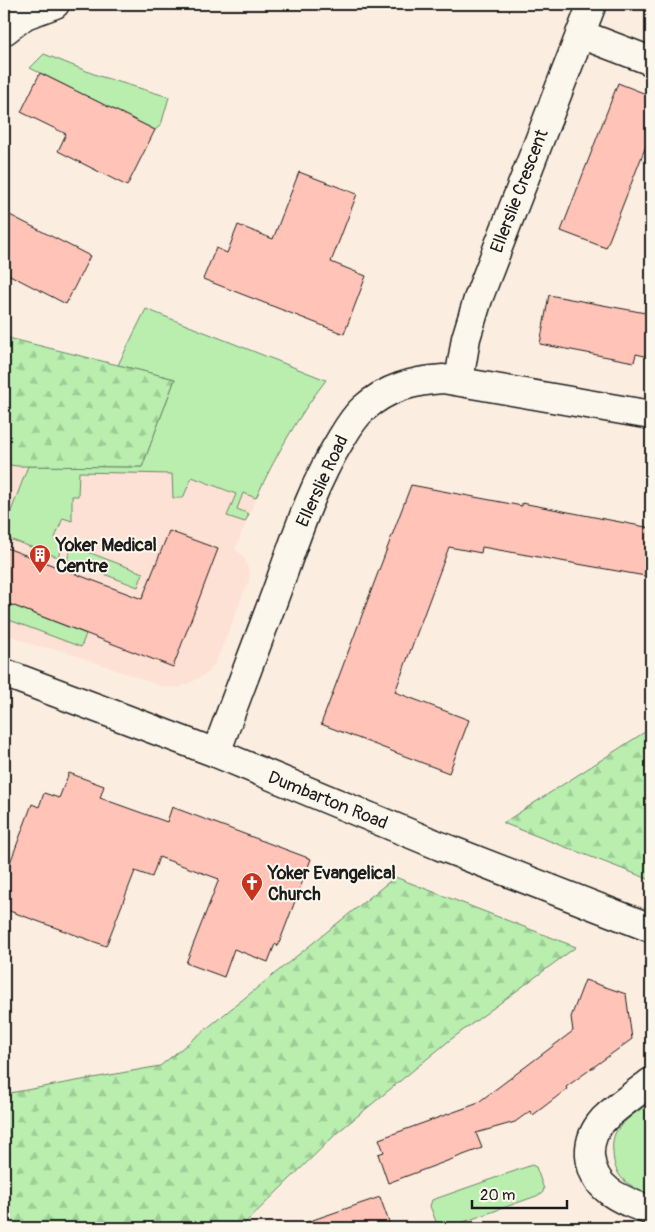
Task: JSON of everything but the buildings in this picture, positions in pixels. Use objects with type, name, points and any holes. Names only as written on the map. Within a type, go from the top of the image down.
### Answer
[{"type":"street","points":[[4,31],[25,15],[55,4]]},
{"type":"street","name":"Ellerslie Crescent","points":[[459,381],[466,338],[478,299],[592,4]]},
{"type":"street","points":[[580,34],[651,61]]},
{"type":"street","name":"Ellerslie Road","points":[[216,753],[305,512],[331,455],[350,424],[374,400],[404,385],[424,380],[443,379],[651,415]]},
{"type":"street","name":"Dumbarton Road","points":[[4,673],[216,753],[440,846],[651,928]]},
{"type":"street","points":[[651,1082],[603,1120],[596,1128],[590,1147],[592,1169],[597,1180],[604,1188],[616,1197],[651,1211]]},
{"type":"shaded area","points":[[4,464],[17,466],[142,467],[259,491],[235,549],[245,560],[249,572],[249,580],[216,662],[207,673],[177,688],[164,687],[60,650],[37,646],[4,633]]},
{"type":"green space","points":[[44,54],[99,76],[169,97],[161,125],[155,130],[30,68]]},
{"type":"green space","points":[[146,309],[326,380],[288,437],[256,498],[243,493],[237,509],[249,514],[245,522],[227,516],[236,494],[192,477],[183,498],[173,498],[172,474],[79,472],[78,496],[72,496],[72,521],[63,518],[54,540],[63,543],[58,557],[4,537],[4,530],[28,466],[142,467],[175,379],[118,365]]},
{"type":"green space","points":[[4,337],[175,379],[142,467],[17,466],[4,464]]},
{"type":"green space","points":[[72,546],[143,573],[138,587],[67,560]]},
{"type":"green space","points":[[4,602],[86,634],[81,647],[4,618]]},
{"type":"green space","points":[[651,728],[651,880],[503,823]]},
{"type":"green space","points":[[395,877],[576,947],[450,1040],[338,1132],[240,1228],[4,1228],[4,1094],[160,1066]]},
{"type":"green space","points":[[651,1102],[651,1194],[629,1184],[619,1175],[614,1161],[613,1140],[616,1131],[621,1125]]},
{"type":"green space","points":[[532,1165],[536,1167],[544,1189],[542,1194],[447,1228],[438,1227],[430,1206],[432,1200]]},
{"type":"place","name":"Yoker Medical Centre","points":[[40,574]]},
{"type":"place","name":"Yoker Evangelical Church","points":[[252,902]]}]
